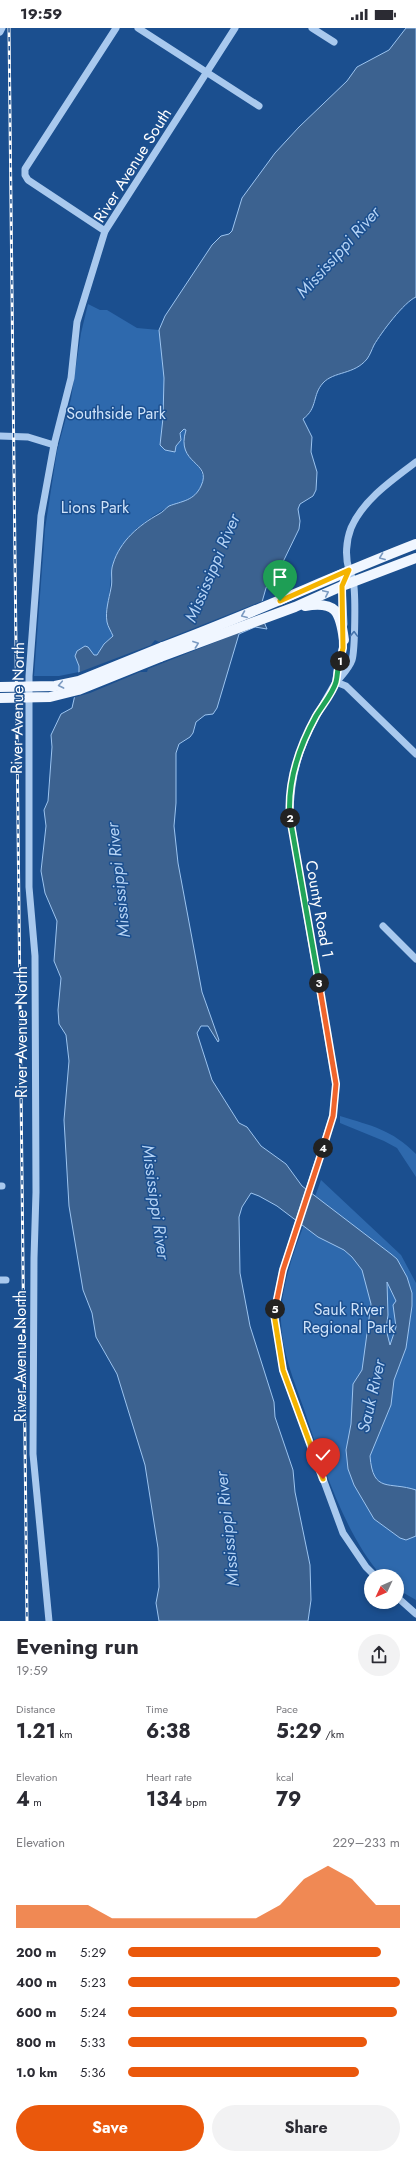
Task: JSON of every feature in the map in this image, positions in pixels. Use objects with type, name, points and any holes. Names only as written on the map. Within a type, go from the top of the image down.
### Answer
[{"type":"main road","points":[[0,687],[55,686],[79,681],[280,601],[349,570],[416,544]]},
{"type":"main road","points":[[0,698],[50,697],[71,692],[295,607],[353,581],[416,558]]},
{"type":"main road","points":[[295,607],[327,605],[333,609],[339,616],[344,640]]},
{"type":"street","points":[[0,32],[2,28]]},
{"type":"street","points":[[105,230],[28,180],[25,175],[25,169],[116,28]]},
{"type":"street","points":[[138,28],[259,106]]},
{"type":"street","name":"River Avenue South","points":[[54,445],[71,378],[77,322],[105,230],[235,28]]},
{"type":"street","points":[[312,28],[334,42]]},
{"type":"street","points":[[0,436],[28,437],[54,445]]},
{"type":"street","points":[[0,441],[20,440],[54,445]]},
{"type":"street","name":"River Avenue North","points":[[49,1621],[33,1454],[34,1258],[36,1192],[35,972],[29,887],[29,676],[41,516],[54,445]]},
{"type":"street","points":[[342,586],[349,570],[347,546],[351,529],[359,513],[389,482],[416,462]]},
{"type":"street","name":"County Road 1","points":[[349,570],[353,581],[354,626],[352,660],[344,674],[336,682],[306,734],[296,761],[290,789],[290,816],[336,1084],[333,1116],[283,1270],[274,1314],[283,1370],[343,1534],[368,1569]]},
{"type":"street","name":"County Road 1","points":[[336,682],[336,670],[342,656],[344,640],[342,586]]},
{"type":"street","points":[[336,682],[346,686],[416,754]]},
{"type":"street","points":[[384,926],[416,959]]},
{"type":"street","points":[[404,1602],[416,1608]]},
{"type":"street","points":[[404,1603],[416,1614]]},
{"type":"green space","points":[[88,304],[100,310],[107,310],[137,328],[159,330],[162,344],[165,388],[164,417],[160,445],[176,450],[175,446],[181,440],[180,433],[184,428],[187,430],[185,435],[191,459],[198,465],[203,476],[203,482],[197,493],[190,499],[168,507],[153,516],[137,528],[126,541],[112,565],[107,614],[113,636],[104,644],[97,655],[94,655],[79,666],[79,672],[59,676],[34,676],[45,529],[57,451],[71,399],[81,333]]},
{"type":"green space","points":[[340,1116],[381,1129],[407,1146],[416,1154],[416,1177],[397,1148],[340,1123]]},
{"type":"green space","name":"Sauk River Regional Park","points":[[321,1180],[401,1255],[416,1283],[416,1600],[404,1593],[404,1569],[376,1569],[368,1559],[345,1519],[318,1451],[286,1355],[282,1333],[282,1304],[289,1268]]},
{"type":"water","points":[[406,28],[416,28],[416,297],[405,305],[393,318],[377,340],[367,359],[362,364],[356,368],[333,376],[323,383],[317,392],[311,410],[303,419],[312,437],[311,452],[317,472],[316,490],[313,496],[300,504],[298,509],[300,521],[299,529],[281,566],[273,572],[266,588],[262,602],[262,617],[267,629],[255,627],[239,634],[217,708],[213,714],[205,715],[196,722],[193,733],[190,737],[179,744],[176,753],[176,803],[174,826],[178,863],[202,992],[219,1040],[218,1042],[208,1026],[201,1026],[197,1033],[212,1080],[239,1123],[247,1127],[261,1146],[286,1164],[302,1186],[397,1259],[407,1277],[412,1293],[412,1306],[406,1348],[394,1380],[391,1405],[370,1456],[372,1468],[379,1481],[384,1484],[416,1490],[416,1536],[406,1540],[400,1538],[374,1519],[354,1485],[348,1469],[346,1450],[351,1424],[353,1384],[362,1370],[371,1304],[362,1270],[352,1257],[344,1250],[318,1237],[277,1206],[251,1193],[242,1207],[239,1217],[240,1273],[250,1326],[274,1402],[275,1417],[293,1470],[295,1492],[310,1565],[311,1600],[308,1621],[159,1621],[156,1603],[159,1587],[158,1548],[145,1465],[117,1374],[96,1337],[92,1313],[83,1290],[69,1206],[64,1120],[69,1061],[66,1035],[59,1024],[58,1010],[61,978],[54,961],[57,921],[45,893],[41,871],[46,826],[44,810],[48,801],[52,747],[51,735],[61,714],[72,708],[79,677],[79,666],[75,656],[77,651],[85,646],[88,647],[94,655],[97,655],[104,644],[113,636],[107,624],[106,614],[112,585],[112,567],[120,548],[131,534],[144,523],[169,506],[191,498],[201,486],[203,478],[202,472],[185,450],[184,441],[186,430],[184,429],[180,433],[181,440],[176,446],[175,452],[165,450],[160,445],[163,418],[164,378],[159,330],[165,316],[212,245],[221,236],[229,234],[232,231],[242,198],[275,153],[299,127],[347,81],[357,67],[389,50]],"holes":[[[387,1282],[396,1301],[393,1305],[396,1327],[390,1345],[386,1329],[388,1315]]]},
{"type":"pier","points":[[265,600],[264,612],[266,622],[148,669],[147,672],[140,672],[90,693],[72,698],[77,673],[151,645],[155,640],[159,642]]},
{"type":"railway","points":[[9,28],[27,1621]]},
{"type":"route","points":[[280,601],[349,570],[342,586],[344,625],[343,648],[342,656],[336,670],[336,682],[306,734],[296,761],[290,789],[290,816],[336,1084],[333,1116],[283,1270],[274,1314],[283,1370],[323,1479]]},
{"type":"water label","name":"Mississippi River","points":[[338,252]]},
{"type":"water label","name":"Mississippi River","points":[[212,568]]},
{"type":"water label","name":"Mississippi River","points":[[118,880]]},
{"type":"water label","name":"Mississippi River","points":[[156,1202]]},
{"type":"water label","name":"Sauk River","points":[[371,1396]]},
{"type":"water label","name":"Mississippi River","points":[[227,1529]]},
{"type":"park label","name":"Southside Park","points":[[116,413]]},
{"type":"park label","name":"Lions Park","points":[[95,507]]}]
